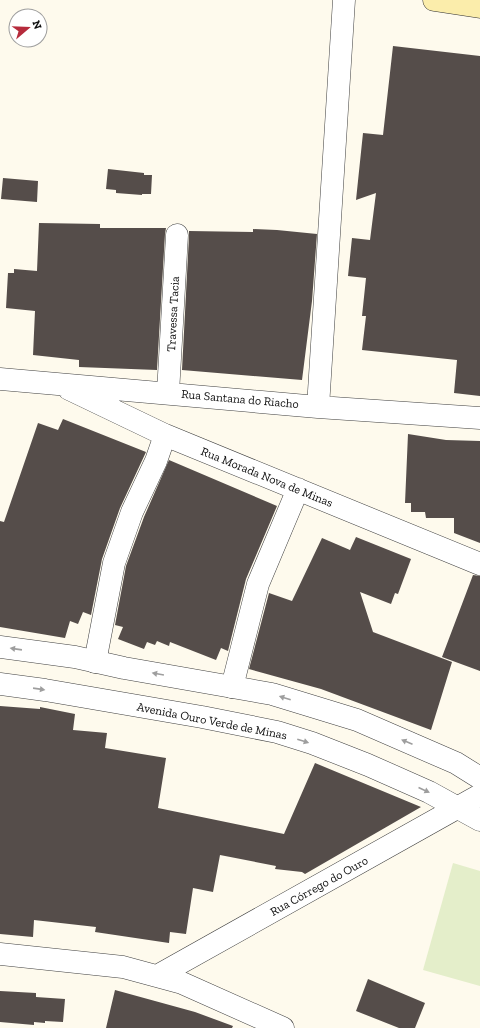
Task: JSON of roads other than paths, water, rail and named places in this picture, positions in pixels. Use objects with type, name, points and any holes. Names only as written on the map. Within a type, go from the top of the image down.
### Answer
[{"type":"main road","points":[[434,0],[480,7]]},
{"type":"street","points":[[318,407],[344,0]]},
{"type":"street","name":"Travessa Tacia","points":[[168,393],[177,235]]},
{"type":"street","name":"Rua Santana do Riacho","points":[[0,379],[318,407],[480,418]]},
{"type":"street","name":"Rua Morada Nova de Minas","points":[[56,383],[165,435],[480,564]]},
{"type":"street","points":[[95,662],[114,563],[132,512],[156,461],[165,435]]},
{"type":"street","points":[[232,687],[258,584],[298,490]]},
{"type":"street","points":[[0,647],[75,657],[124,668],[272,694],[356,720],[456,763],[480,778]]},
{"type":"street","name":"Avenida Ouro Verde de Minas","points":[[0,684],[45,690],[202,717],[278,732],[312,743],[368,765],[429,792],[480,820]]},
{"type":"street","name":"Rua Córrego do Ouro","points":[[157,976],[480,795]]},
{"type":"street","points":[[0,954],[123,966],[182,983],[283,1028]]}]
